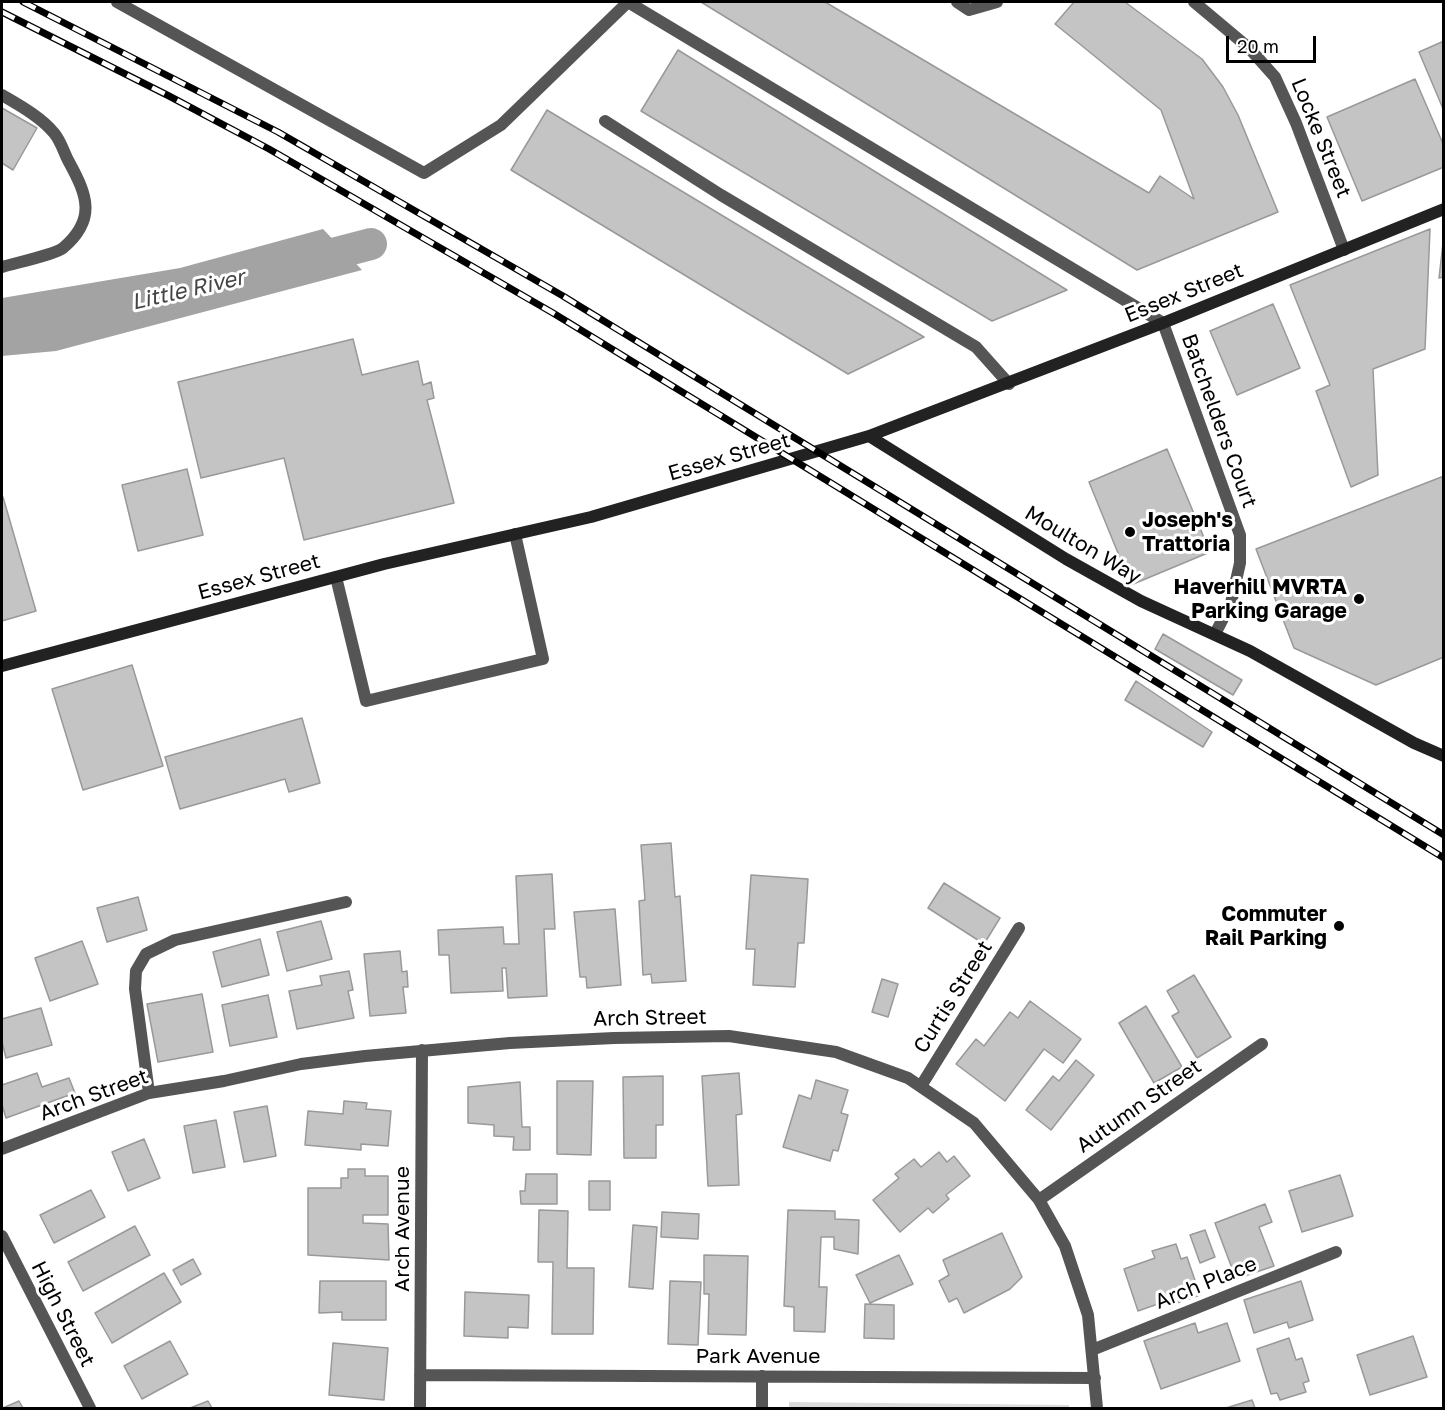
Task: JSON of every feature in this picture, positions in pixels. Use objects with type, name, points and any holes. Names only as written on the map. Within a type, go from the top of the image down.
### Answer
[{"type":"main road","name":"Essex Street","points":[[2,666],[336,577],[591,517],[869,436],[1009,384],[1443,209]]},
{"type":"main road","name":"Moulton Way","points":[[869,436],[1141,602],[1250,651],[1414,743],[1443,756]]},
{"type":"street","points":[[117,2],[424,173],[501,124],[628,2],[1163,323]]},
{"type":"street","points":[[957,2],[969,10],[998,2]]},
{"type":"street","name":"Locke Street","points":[[1194,2],[1249,48],[1275,76],[1296,123],[1344,250]]},
{"type":"street","points":[[2,95],[55,134],[83,187],[87,206],[83,222],[75,236],[61,250],[2,267]]},
{"type":"street","points":[[605,121],[721,195],[976,347],[1009,384]]},
{"type":"street","name":"Batchelders Court","points":[[1163,323],[1240,535],[1240,563],[1231,603],[1215,634]]},
{"type":"street","points":[[336,577],[366,701],[543,659],[515,534]]},
{"type":"street","points":[[149,1093],[135,989],[136,971],[146,954],[175,940],[346,902]]},
{"type":"street","name":"Curtis Street","points":[[921,1086],[1019,928]]},
{"type":"street","name":"Arch Street","points":[[2,1149],[149,1093],[224,1081],[301,1064],[422,1050],[614,1038],[729,1036],[836,1052],[908,1078],[974,1123],[1039,1200],[1065,1245],[1088,1315],[1097,1408]]},
{"type":"street","name":"Autumn Street","points":[[1039,1200],[1262,1044]]},
{"type":"street","name":"Arch Avenue","points":[[420,1408],[422,1050]]},
{"type":"street","name":"High Street","points":[[2,1236],[90,1408]]},
{"type":"street","name":"Arch Place","points":[[1092,1350],[1336,1252]]},
{"type":"street","name":"Park Avenue","points":[[420,1375],[1095,1378]]},
{"type":"street","points":[[762,1376],[762,1408]]},
{"type":"shaded area","points":[[789,1402],[1069,1405],[1069,1408],[789,1408]]},
{"type":"water","points":[[323,229],[362,270],[56,351],[2,356],[2,298],[180,268]]},
{"type":"building","points":[[701,2],[825,2],[1149,193],[1160,176],[1194,199],[1161,110],[1055,24],[1074,2],[1125,2],[1202,59],[1223,87],[1238,115],[1278,212],[1137,270]]},
{"type":"building","points":[[1444,41],[1444,111],[1419,52]]},
{"type":"building","points":[[678,50],[1067,290],[992,321],[641,111]]},
{"type":"building","points":[[1415,79],[1444,146],[1444,167],[1362,201],[1327,117]]},
{"type":"building","points":[[2,108],[37,128],[13,170],[2,163]]},
{"type":"building","points":[[547,110],[924,337],[848,374],[511,170]]},
{"type":"building","points":[[1430,229],[1425,349],[1373,369],[1378,475],[1351,487],[1316,391],[1330,385],[1290,285]]},
{"type":"building","points":[[1444,234],[1444,277],[1439,278]]},
{"type":"building","points":[[1273,304],[1300,368],[1237,395],[1210,331]]},
{"type":"building","points":[[353,339],[362,375],[418,361],[423,385],[431,382],[434,398],[427,400],[454,503],[304,540],[284,458],[201,478],[178,382]]},
{"type":"building","points":[[1167,449],[1210,552],[1131,585],[1089,482]]},
{"type":"building","points":[[187,469],[203,535],[138,551],[122,485]]},
{"type":"building","name":"Haverhill MVRTA Parking Garage","points":[[1444,476],[1444,657],[1376,685],[1294,648],[1256,549]]},
{"type":"building","points":[[2,497],[36,611],[2,621]]},
{"type":"building","points":[[1163,634],[1242,680],[1233,695],[1155,649]]},
{"type":"building","points":[[132,665],[163,766],[83,790],[52,689]]},
{"type":"building","points":[[1136,681],[1212,732],[1203,747],[1125,700]]},
{"type":"building","points":[[302,718],[320,783],[289,792],[285,779],[180,809],[165,757]]},
{"type":"building","points":[[671,843],[675,897],[680,896],[686,981],[652,983],[651,974],[643,975],[639,901],[645,900],[641,845]]},
{"type":"building","points":[[552,874],[555,929],[544,929],[547,996],[508,998],[506,968],[502,968],[503,991],[451,993],[449,955],[439,955],[438,930],[503,927],[504,944],[519,944],[516,876]]},
{"type":"building","points":[[751,875],[808,879],[804,943],[798,943],[795,987],[753,985],[755,949],[746,949]]},
{"type":"building","points":[[944,883],[1000,918],[984,944],[928,908]]},
{"type":"building","points":[[138,897],[147,930],[107,942],[97,908]]},
{"type":"building","points":[[615,909],[621,985],[587,988],[586,977],[580,977],[574,912]]},
{"type":"building","points":[[321,921],[332,959],[287,971],[277,932]]},
{"type":"building","points":[[260,939],[269,975],[222,987],[213,952]]},
{"type":"building","points":[[82,941],[98,984],[50,1001],[35,958]]},
{"type":"building","points":[[400,951],[402,972],[407,971],[408,987],[403,987],[406,1013],[370,1016],[364,954]]},
{"type":"building","points":[[349,971],[353,990],[348,991],[354,1018],[297,1029],[289,991],[322,985],[320,976]]},
{"type":"building","points":[[1194,975],[1231,1037],[1197,1058],[1172,1016],[1179,1012],[1167,991]]},
{"type":"building","points":[[882,979],[898,984],[888,1017],[872,1012]]},
{"type":"building","points":[[202,994],[213,1052],[158,1062],[147,1004]]},
{"type":"building","points":[[268,995],[277,1037],[230,1046],[222,1005]]},
{"type":"building","points":[[1030,1001],[1081,1039],[1063,1063],[1044,1049],[1005,1101],[956,1064],[976,1039],[984,1046],[1010,1012],[1018,1018]]},
{"type":"building","points":[[1146,1006],[1182,1067],[1154,1083],[1119,1023]]},
{"type":"building","points":[[41,1008],[52,1045],[6,1058],[2,1042],[2,1019]]},
{"type":"building","points":[[1076,1060],[1094,1075],[1051,1130],[1026,1110],[1053,1076],[1059,1081]]},
{"type":"building","points":[[37,1073],[42,1087],[69,1078],[75,1093],[6,1118],[2,1105],[2,1085]]},
{"type":"building","points":[[739,1073],[742,1114],[736,1115],[739,1185],[708,1186],[702,1076]]},
{"type":"building","points":[[663,1076],[663,1125],[656,1125],[656,1158],[624,1158],[623,1077]]},
{"type":"building","points":[[816,1080],[848,1090],[841,1113],[848,1115],[838,1151],[833,1150],[830,1161],[783,1147],[799,1095],[811,1099]]},
{"type":"building","points":[[557,1081],[593,1081],[591,1155],[557,1154]]},
{"type":"building","points":[[520,1082],[522,1127],[530,1127],[530,1150],[513,1150],[514,1137],[494,1136],[494,1125],[468,1123],[468,1087]]},
{"type":"building","points":[[344,1101],[367,1103],[366,1109],[391,1111],[388,1146],[361,1144],[361,1150],[305,1145],[308,1111],[343,1114]]},
{"type":"building","points":[[267,1106],[276,1156],[244,1162],[234,1112]]},
{"type":"building","points":[[216,1120],[225,1167],[193,1173],[184,1126]]},
{"type":"building","points":[[144,1139],[160,1178],[128,1191],[112,1152]]},
{"type":"building","points":[[939,1152],[947,1162],[954,1156],[970,1176],[946,1195],[949,1199],[933,1213],[928,1208],[900,1232],[873,1200],[899,1178],[895,1174],[914,1159],[921,1167]]},
{"type":"building","points":[[348,1169],[365,1169],[365,1176],[388,1176],[388,1215],[363,1215],[363,1223],[388,1224],[389,1260],[308,1255],[308,1188],[341,1188],[341,1178],[348,1178]]},
{"type":"building","points":[[526,1174],[557,1174],[557,1204],[521,1204],[520,1191],[525,1191]]},
{"type":"building","points":[[1340,1175],[1353,1216],[1302,1232],[1289,1191]]},
{"type":"building","points":[[589,1181],[610,1181],[610,1210],[589,1210]]},
{"type":"building","points":[[91,1190],[105,1217],[54,1243],[40,1215]]},
{"type":"building","points":[[1265,1204],[1272,1222],[1259,1227],[1274,1266],[1236,1279],[1215,1223]]},
{"type":"building","points":[[539,1210],[568,1211],[567,1268],[594,1268],[593,1334],[552,1334],[553,1262],[538,1262]]},
{"type":"building","points":[[788,1210],[835,1211],[835,1219],[859,1220],[858,1254],[834,1249],[834,1237],[821,1237],[819,1287],[827,1287],[825,1332],[794,1331],[794,1307],[784,1306]]},
{"type":"building","points":[[662,1212],[699,1214],[698,1239],[661,1237]]},
{"type":"building","points":[[633,1225],[657,1227],[653,1289],[629,1287]]},
{"type":"building","points":[[135,1226],[150,1255],[83,1291],[68,1262]]},
{"type":"building","points":[[1205,1230],[1215,1257],[1200,1263],[1190,1235]]},
{"type":"building","points":[[1002,1233],[1022,1277],[1010,1289],[964,1313],[957,1298],[949,1302],[939,1281],[949,1275],[943,1260]]},
{"type":"building","points":[[1176,1244],[1181,1259],[1187,1257],[1200,1295],[1171,1305],[1169,1300],[1138,1311],[1124,1269],[1155,1258],[1152,1251]]},
{"type":"building","points":[[704,1255],[748,1256],[746,1335],[708,1334],[709,1294],[704,1294]]},
{"type":"building","points":[[899,1255],[913,1284],[870,1303],[856,1275]]},
{"type":"building","points":[[193,1259],[201,1274],[181,1285],[173,1270]]},
{"type":"building","points":[[164,1273],[181,1302],[112,1343],[95,1313]]},
{"type":"building","points":[[320,1281],[386,1281],[386,1320],[342,1320],[342,1312],[319,1313]]},
{"type":"building","points":[[670,1281],[701,1282],[698,1345],[668,1344]]},
{"type":"building","points":[[1301,1281],[1313,1320],[1289,1328],[1287,1322],[1254,1333],[1244,1300]]},
{"type":"building","points":[[465,1292],[529,1295],[528,1328],[508,1327],[508,1338],[464,1336]]},
{"type":"building","points":[[865,1304],[894,1305],[894,1339],[864,1338]]},
{"type":"building","points":[[1195,1323],[1198,1333],[1227,1323],[1240,1361],[1161,1389],[1144,1341]]},
{"type":"building","points":[[1413,1336],[1427,1377],[1370,1395],[1357,1355]]},
{"type":"building","points":[[1289,1338],[1296,1360],[1302,1358],[1309,1381],[1303,1383],[1306,1392],[1280,1400],[1277,1393],[1271,1394],[1257,1349]]},
{"type":"building","points":[[170,1341],[188,1374],[142,1399],[124,1366]]},
{"type":"building","points":[[333,1343],[388,1348],[384,1400],[329,1395]]},
{"type":"building","points":[[1252,1400],[1255,1408],[1226,1408]]},
{"type":"building","points":[[19,1401],[23,1408],[3,1408]]},
{"type":"building","points":[[208,1401],[212,1408],[190,1408]]},
{"type":"waterway","name":"Little River","points":[[302,262],[371,244]]},
{"type":"railway","points":[[23,2],[278,132],[563,296],[1444,835]]},
{"type":"railway","points":[[2,12],[269,149],[553,313],[1444,858]]},
{"type":"place","name":"Joseph's Trattoria","points":[[1130,532]]},
{"type":"place","name":"Haverhill MVRTA Parking Garage","points":[[1359,599]]},
{"type":"place","name":"Commuter Rail Parking","points":[[1339,926]]}]
